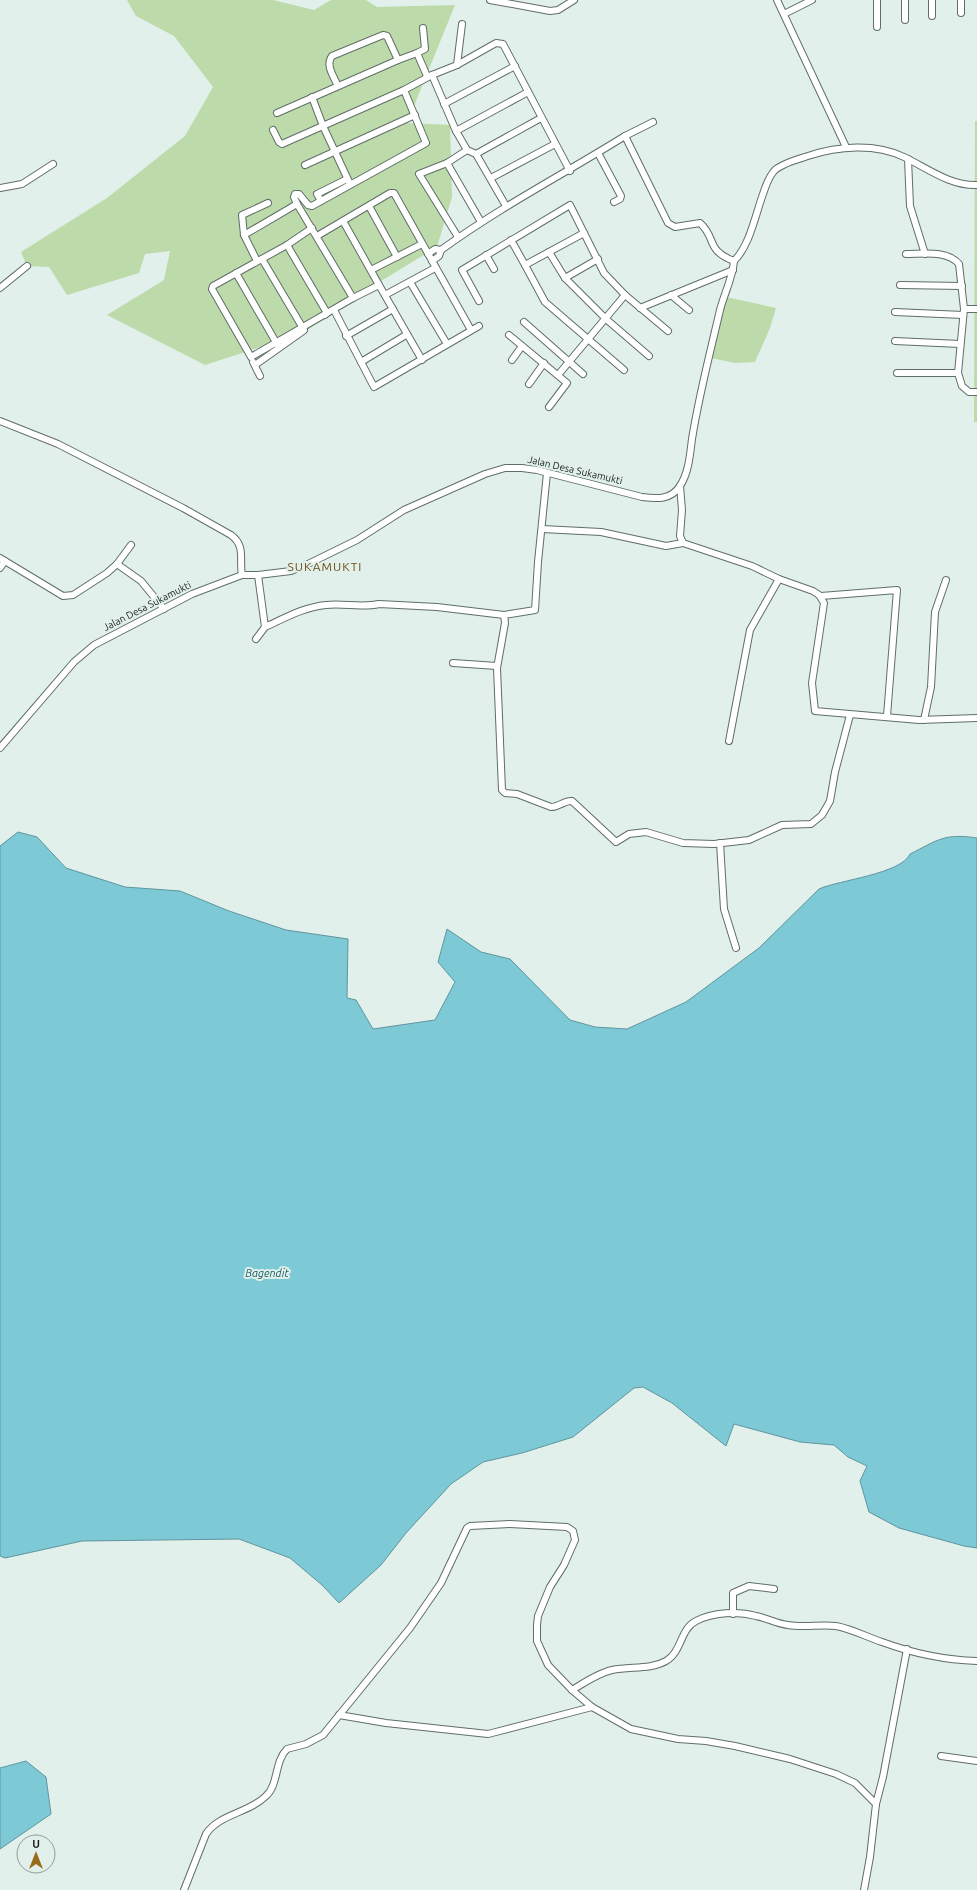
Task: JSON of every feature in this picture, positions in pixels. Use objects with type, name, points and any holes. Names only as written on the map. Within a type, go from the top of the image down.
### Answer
[{"type":"street","points":[[490,0],[550,11],[558,10],[566,2],[574,0]]},
{"type":"street","points":[[777,0],[846,147]]},
{"type":"street","points":[[784,14],[812,0]]},
{"type":"street","points":[[877,0],[877,27]]},
{"type":"street","points":[[905,0],[905,20]]},
{"type":"street","points":[[932,0],[932,16]]},
{"type":"street","points":[[961,0],[961,13]]},
{"type":"street","points":[[457,65],[462,24]]},
{"type":"street","points":[[277,113],[425,49],[423,28]]},
{"type":"street","points":[[338,86],[329,65],[332,56],[383,35],[387,36],[398,60]]},
{"type":"street","points":[[273,130],[279,142],[282,144],[404,90],[429,76],[457,65],[499,43],[505,46],[554,144],[570,171]]},
{"type":"street","points":[[418,53],[456,131],[467,150],[476,154],[506,206]]},
{"type":"street","points":[[444,104],[515,66]]},
{"type":"street","points":[[354,298],[294,197],[299,194],[309,206],[321,201],[317,194],[349,182],[426,143],[404,90]]},
{"type":"street","points":[[456,131],[528,92]]},
{"type":"street","points":[[312,98],[334,152],[349,182]]},
{"type":"street","points":[[305,165],[415,115]]},
{"type":"street","points":[[476,154],[541,118]]},
{"type":"street","points":[[432,261],[439,256],[441,250],[458,237],[506,206],[570,171],[625,136],[653,122]]},
{"type":"street","points":[[625,136],[668,223],[675,227],[700,223],[704,227],[717,253],[734,261]]},
{"type":"street","points":[[490,178],[554,144]]},
{"type":"street","points":[[683,543],[680,536],[682,510],[680,486],[687,470],[709,357],[725,292],[733,270],[734,261],[741,254],[754,222],[769,176],[776,169],[816,153],[846,147],[882,150],[908,159],[931,172],[947,178],[969,185],[977,185]]},
{"type":"street","points":[[458,237],[419,174],[447,163],[467,150]]},
{"type":"street","points":[[598,153],[621,196],[620,199],[614,202]]},
{"type":"street","points":[[908,159],[910,206],[925,254]]},
{"type":"street","points":[[447,163],[481,222]]},
{"type":"street","points":[[0,188],[22,184],[53,164]]},
{"type":"street","points":[[317,236],[390,193],[394,193],[471,330]]},
{"type":"street","points":[[268,203],[242,215],[244,235],[303,329]]},
{"type":"street","points":[[244,235],[297,204]]},
{"type":"street","points":[[369,206],[397,257]]},
{"type":"street","points":[[479,301],[462,270],[570,206],[604,273],[625,295],[668,330]]},
{"type":"street","points":[[343,221],[406,335],[422,360]]},
{"type":"street","points":[[260,376],[251,357],[212,289],[213,286],[287,245],[312,228]]},
{"type":"street","points":[[525,265],[584,233]]},
{"type":"street","points":[[511,240],[545,302],[624,370]]},
{"type":"street","points":[[371,270],[422,244]]},
{"type":"street","points":[[287,245],[327,313]]},
{"type":"street","points":[[428,254],[436,249],[441,250]]},
{"type":"street","points":[[549,252],[564,278],[649,356]]},
{"type":"street","points":[[906,254],[948,256],[959,264],[963,312],[958,373],[962,386],[969,392],[977,392]]},
{"type":"street","points":[[486,255],[494,269]]},
{"type":"street","points":[[564,278],[598,259]]},
{"type":"street","points":[[0,288],[27,266]]},
{"type":"street","points":[[385,295],[435,268]]},
{"type":"street","points":[[640,308],[733,270]]},
{"type":"street","points":[[236,273],[278,345]]},
{"type":"street","points":[[410,282],[447,344]]},
{"type":"street","points":[[255,365],[278,345],[327,313],[379,285]]},
{"type":"street","points":[[900,285],[962,286]]},
{"type":"street","points":[[558,375],[589,340],[625,295]]},
{"type":"street","points":[[671,295],[689,310]]},
{"type":"street","points":[[346,336],[392,309]]},
{"type":"street","points":[[895,312],[963,312],[977,309]]},
{"type":"street","points":[[334,310],[346,336],[374,387],[479,326]]},
{"type":"street","points":[[524,322],[583,374]]},
{"type":"street","points":[[361,362],[406,335]]},
{"type":"street","points":[[509,335],[567,382],[549,407]]},
{"type":"street","points":[[895,341],[960,344]]},
{"type":"street","points":[[251,357],[278,345]]},
{"type":"street","points":[[512,360],[522,346]]},
{"type":"street","points":[[529,384],[544,363]]},
{"type":"street","points":[[897,373],[958,373]]},
{"type":"street","points":[[0,421],[58,444],[183,508],[237,540],[242,550],[240,565],[242,575]]},
{"type":"street","name":"Jalan Desa Sukamukti","points":[[0,748],[74,662],[94,645],[192,594],[242,575],[258,575],[291,571],[306,565],[358,540],[404,510],[485,474],[505,468],[537,470],[642,497],[659,499],[670,495],[680,486]]},
{"type":"street","points":[[256,639],[265,627],[298,611],[326,605],[371,606],[379,604],[437,607],[504,615],[535,610],[547,473]]},
{"type":"street","points":[[542,529],[601,532],[666,546],[683,543],[752,566],[779,579],[813,591],[821,596],[824,603],[812,683],[813,707],[816,712],[887,716],[924,720],[977,718]]},
{"type":"street","points":[[0,568],[2,560],[63,596],[67,596],[72,595],[117,564],[131,545]]},
{"type":"street","points":[[117,564],[141,581],[164,609]]},
{"type":"street","points":[[258,575],[265,627]]},
{"type":"street","points":[[728,741],[750,630],[779,579]]},
{"type":"street","points":[[924,720],[931,687],[936,612],[946,580]]},
{"type":"street","points":[[821,596],[897,590],[887,716]]},
{"type":"street","points":[[504,615],[505,624],[497,666],[502,790],[505,793],[517,794],[551,807],[572,801],[616,842],[629,834],[646,832],[687,844],[720,843],[750,840],[782,825],[811,824],[822,815],[830,801],[835,772],[850,715]]},
{"type":"street","points":[[453,663],[497,666]]},
{"type":"street","points":[[720,843],[724,909],[736,948]]},
{"type":"street","points":[[184,1890],[206,1834],[211,1826],[259,1802],[264,1798],[272,1788],[280,1757],[287,1749],[306,1744],[323,1735],[410,1628],[442,1583],[464,1533],[470,1526],[510,1524],[566,1527],[572,1530],[575,1540],[564,1565],[550,1587],[538,1616],[537,1641],[548,1665],[572,1690],[592,1707],[631,1729],[678,1739],[706,1741],[735,1746],[790,1760],[836,1774],[855,1784],[876,1804]]},
{"type":"street","points":[[733,1614],[732,1595],[734,1592],[749,1586],[774,1589]]},
{"type":"street","points":[[572,1690],[612,1670],[650,1666],[666,1661],[675,1653],[689,1626],[697,1620],[709,1616],[733,1614],[754,1615],[787,1625],[806,1627],[836,1626],[907,1649],[965,1661],[977,1661]]},
{"type":"street","points":[[864,1890],[870,1857],[876,1804],[907,1649]]},
{"type":"street","points":[[339,1715],[386,1723],[488,1734],[592,1707]]},
{"type":"street","points":[[941,1756],[977,1762]]},
{"type":"green space","points":[[127,0],[273,0],[314,10],[331,0],[366,0],[377,7],[455,5],[407,123],[450,125],[452,197],[437,247],[353,298],[341,308],[301,334],[205,365],[107,315],[164,280],[170,251],[145,254],[139,273],[67,295],[49,267],[27,266],[21,252],[107,198],[185,136],[213,87],[174,36],[136,16]]},
{"type":"green space","points":[[975,121],[977,121],[977,422],[974,422]]},
{"type":"green space","points":[[726,297],[776,308],[770,328],[755,362],[735,363],[711,358]]},
{"type":"water","name":"Bagendit","points":[[18,832],[37,837],[66,868],[125,887],[180,891],[229,911],[286,930],[348,939],[347,998],[356,1000],[373,1029],[435,1020],[455,982],[438,962],[447,929],[481,952],[510,959],[570,1020],[595,1027],[627,1029],[686,1002],[759,948],[819,889],[869,876],[895,867],[904,861],[910,854],[935,841],[957,836],[977,838],[977,1548],[964,1546],[899,1528],[869,1512],[860,1481],[867,1466],[848,1457],[834,1445],[800,1442],[734,1424],[726,1446],[672,1403],[643,1387],[634,1388],[573,1437],[522,1453],[483,1462],[451,1484],[406,1533],[381,1565],[339,1603],[322,1585],[290,1558],[239,1539],[82,1541],[5,1558],[0,1556],[0,846]]},
{"type":"water","points":[[26,1761],[46,1777],[51,1814],[22,1834],[16,1834],[16,1838],[0,1849],[0,1768]]},
{"type":"district","name":"SUKAMUKTI","points":[[325,566]]}]
